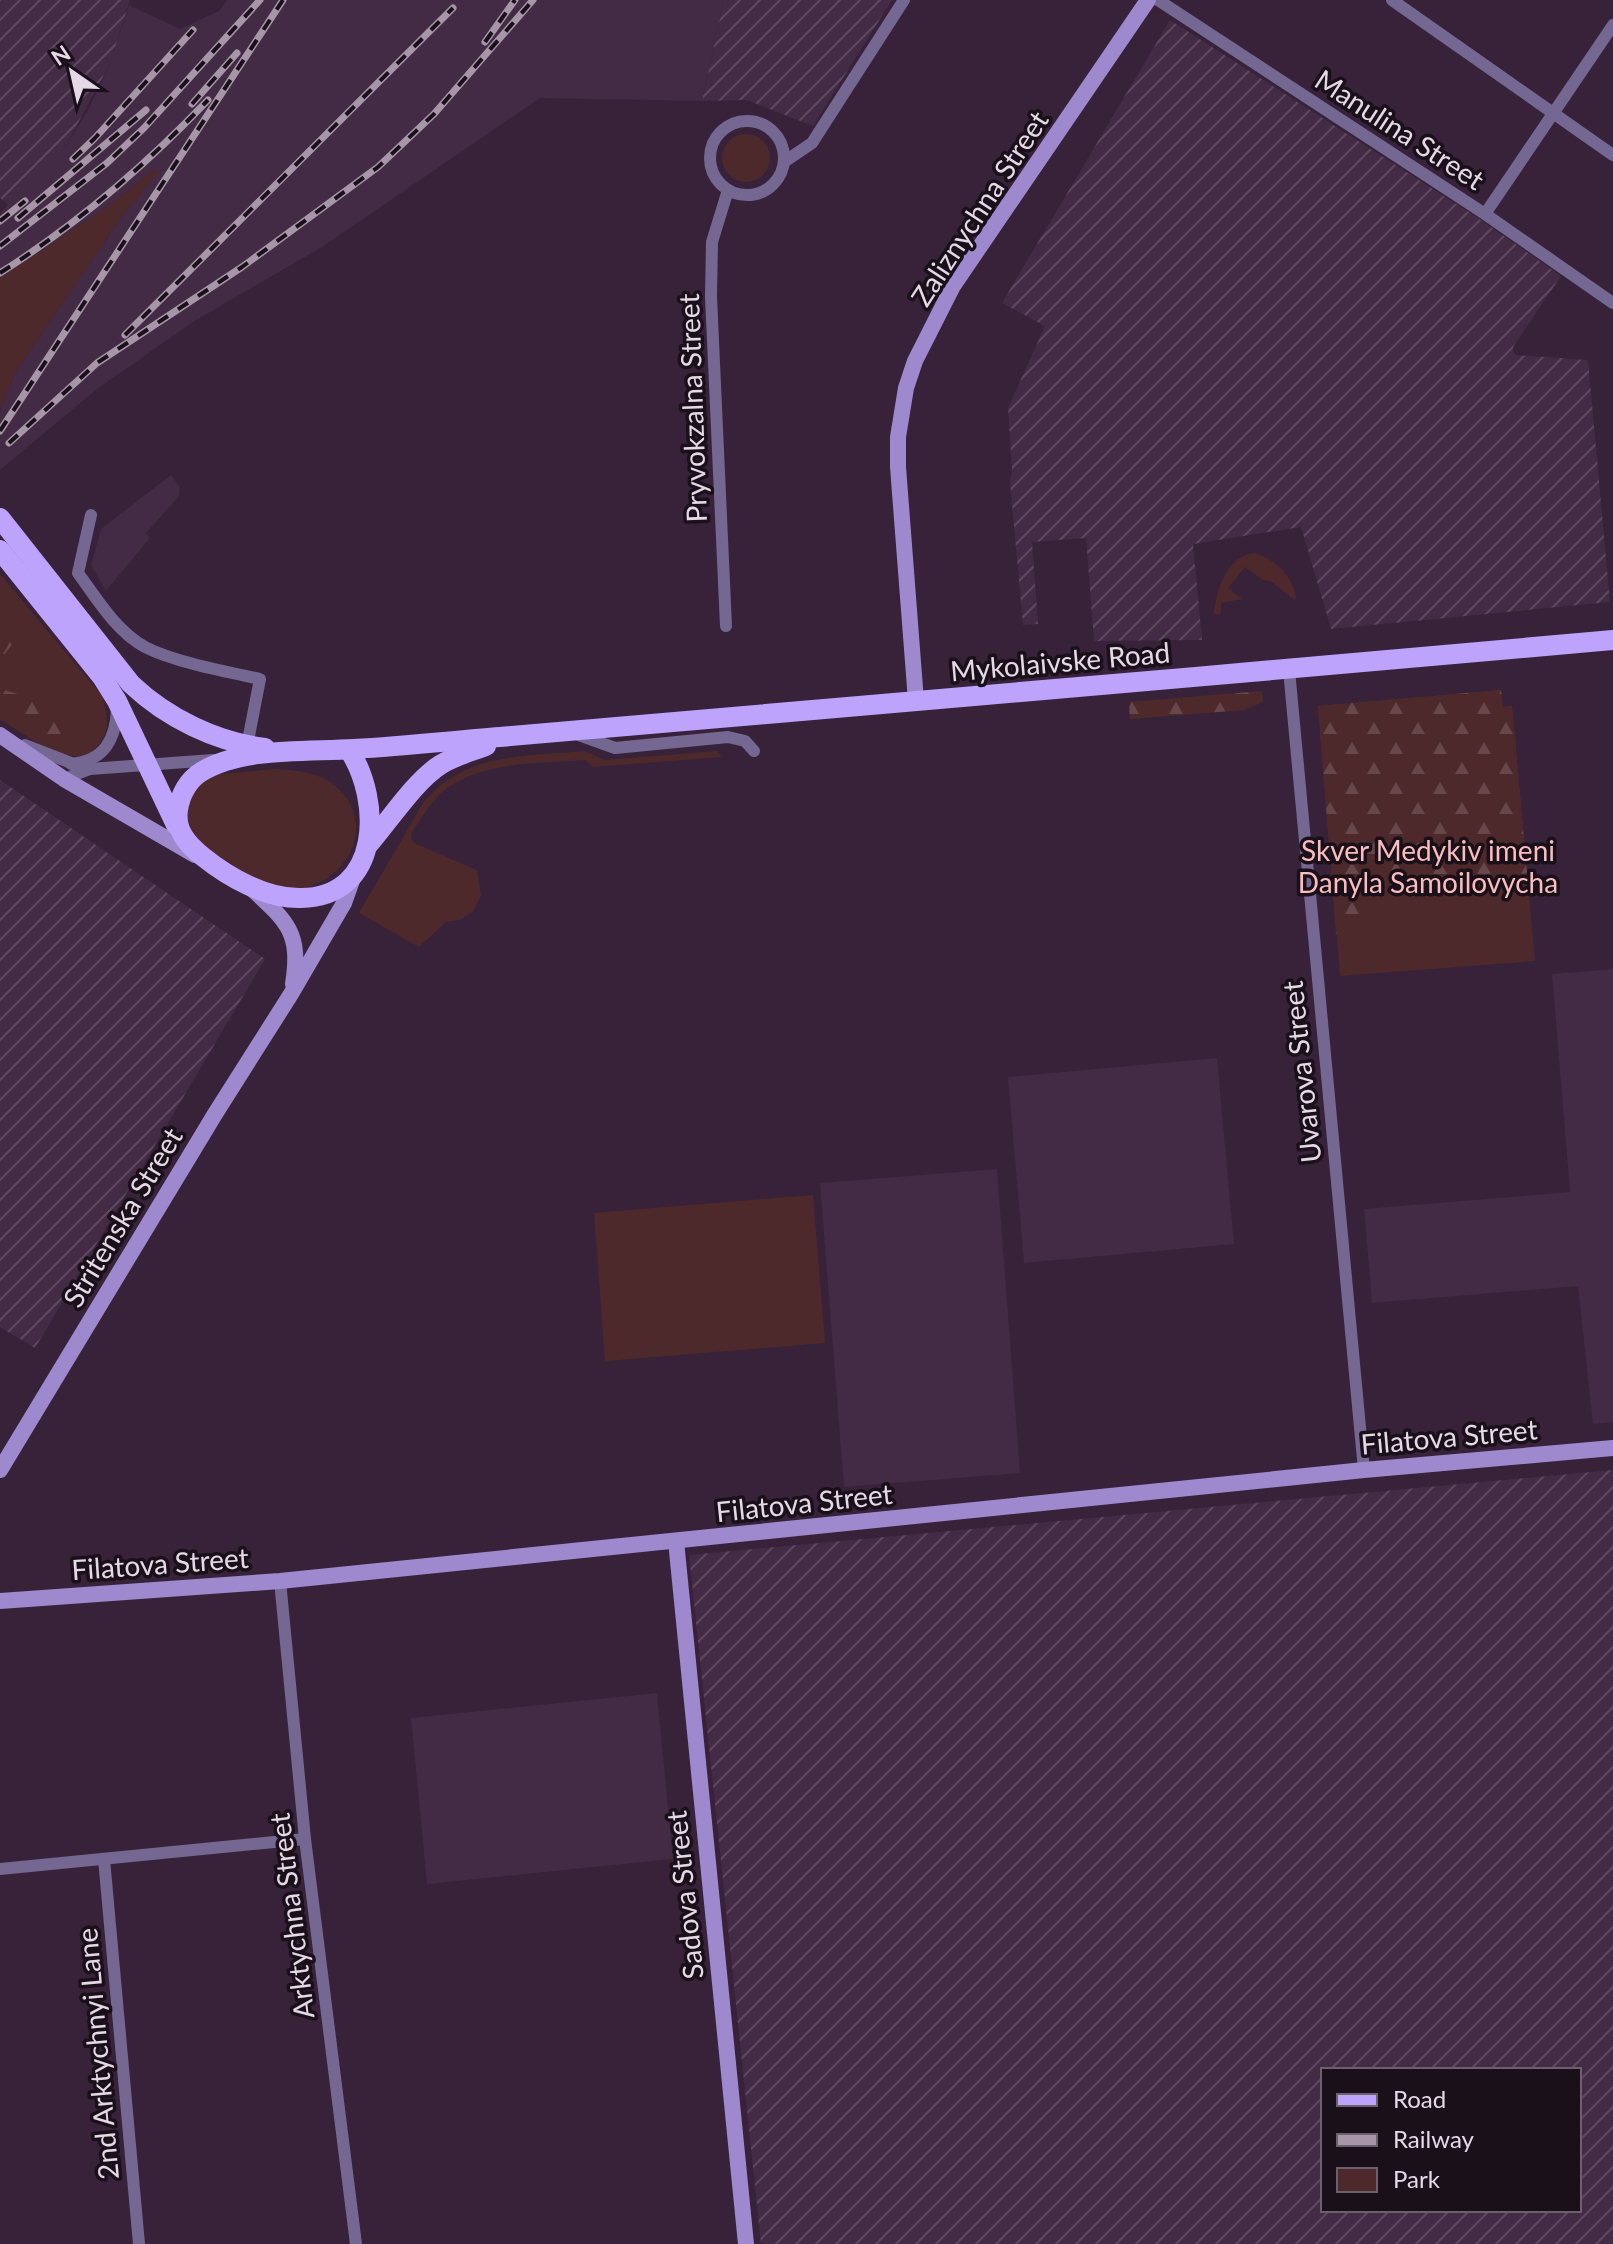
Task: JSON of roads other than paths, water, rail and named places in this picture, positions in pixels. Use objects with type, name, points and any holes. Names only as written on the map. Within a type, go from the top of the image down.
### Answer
[{"type":"main road","points":[[0,518],[117,667],[146,698],[176,718],[244,752]]},
{"type":"main road","points":[[0,550],[102,677],[117,701],[180,832],[211,863],[247,885],[279,895],[300,898],[320,895],[355,874],[369,844],[371,811],[360,767],[349,750],[244,752],[204,770],[188,784],[178,806],[180,832]]},
{"type":"main road","name":"Mykolaivske Road","points":[[349,750],[1613,640]]},
{"type":"main road","name":"Mykolaivske Road","points":[[369,844],[437,767],[454,757],[511,736]]},
{"type":"street","points":[[784,162],[812,143],[904,0]]},
{"type":"street","name":"Zaliznychna Street","points":[[916,701],[898,467],[898,437],[906,388],[915,361],[953,286],[1148,0]]},
{"type":"street","name":"Manulina Street","points":[[1158,0],[1485,214],[1613,303]]},
{"type":"street","points":[[1392,0],[1613,155]]},
{"type":"street","points":[[1485,214],[1613,25]]},
{"type":"street","points":[[747,121],[771,129],[784,150],[781,174],[774,185],[752,195],[728,190],[713,173],[710,161],[716,138],[724,129],[747,121]]},
{"type":"street","name":"Pryvokzalna Street","points":[[726,626],[711,297],[712,242],[728,190]]},
{"type":"street","points":[[68,772],[147,766],[244,752],[260,679],[164,655],[127,634],[107,614],[78,573],[91,515]]},
{"type":"street","name":"Uvarova Street","points":[[1289,670],[1364,1470]]},
{"type":"street","points":[[68,772],[102,753],[113,732],[117,701]]},
{"type":"street","points":[[569,731],[615,748],[728,737],[745,741],[754,751]]},
{"type":"street","points":[[5,738],[68,772],[211,863]]},
{"type":"street","name":"Stritenska Street","points":[[0,1470],[291,994],[344,903],[355,874]]},
{"type":"street","name":"Stritenska Street","points":[[247,885],[286,923],[294,936],[296,966],[291,994]]},
{"type":"street","name":"Filatova Street","points":[[0,1601],[280,1581],[1364,1470],[1613,1448]]},
{"type":"street","name":"Sadova Street","points":[[676,1541],[746,2244]]},
{"type":"street","name":"Arktychna Street","points":[[280,1581],[305,1839],[356,2244]]},
{"type":"street","points":[[0,1869],[305,1839]]},
{"type":"street","name":"2nd Arktychnyi Lane","points":[[104,1859],[139,2244]]},
{"type":"railway","points":[[0,246],[107,163],[144,128],[260,0]]},
{"type":"railway","points":[[0,431],[283,0]]},
{"type":"railway","points":[[485,42],[515,0]]},
{"type":"railway","points":[[9,443],[97,363],[242,267],[378,167],[434,114],[533,0]]},
{"type":"railway","points":[[125,335],[453,8]]},
{"type":"railway","points":[[73,159],[193,30]]},
{"type":"railway","points":[[192,104],[237,53]]},
{"type":"railway","points":[[0,273],[56,235],[109,193],[208,100]]},
{"type":"railway","points":[[18,218],[146,110]]},
{"type":"railway","points":[[0,221],[25,201]]},
{"type":"park label","name":"Skver Medykiv imeni Danyla Samoilovycha","points":[[1428,866]]}]
